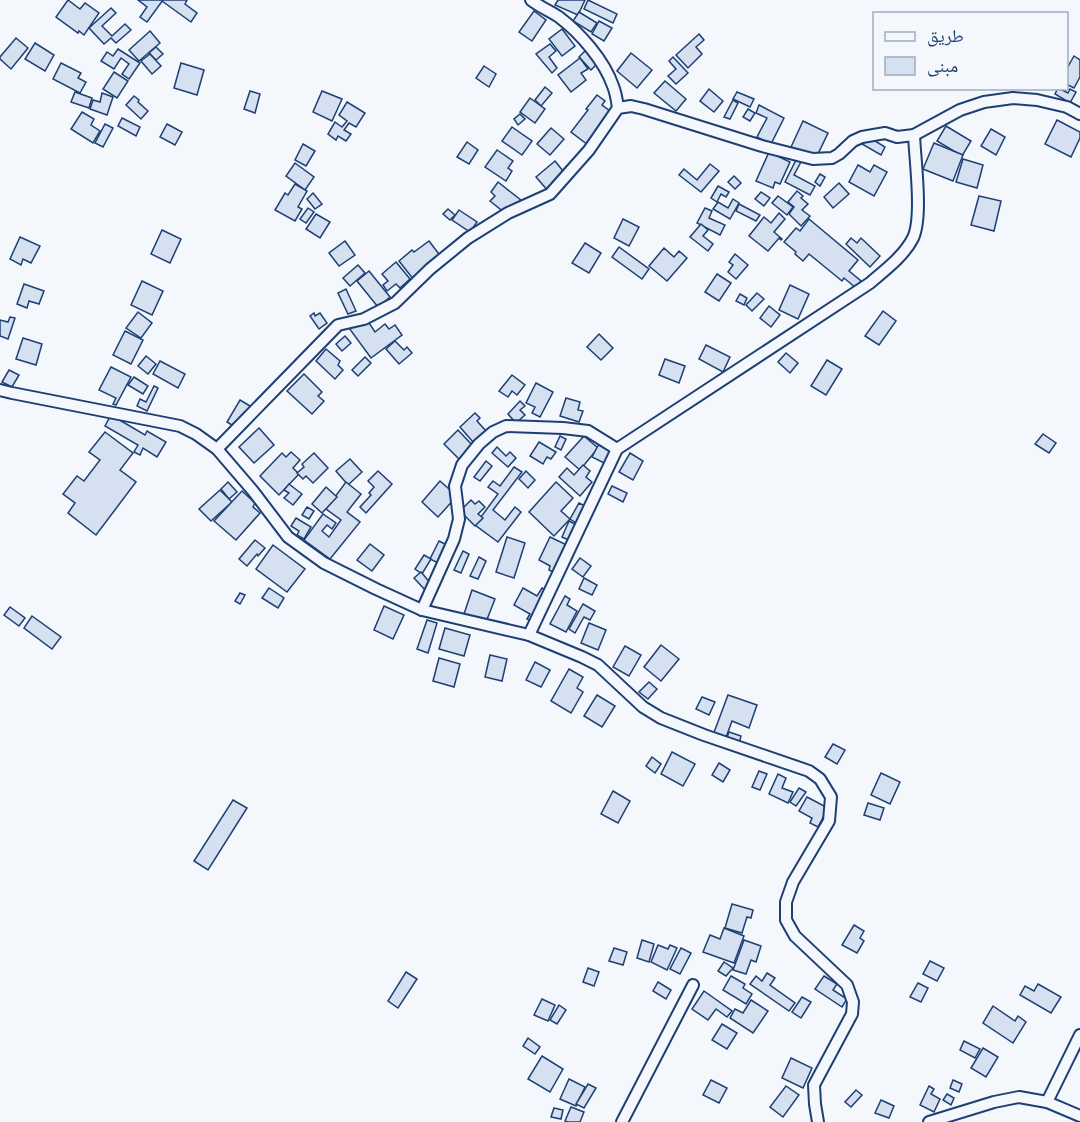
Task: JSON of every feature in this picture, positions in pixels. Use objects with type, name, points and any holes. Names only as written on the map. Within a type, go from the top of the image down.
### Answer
[{"type":"street","points":[[531,0],[558,17],[599,58],[613,85],[618,108]]},
{"type":"street","points":[[217,449],[338,325],[364,319],[395,303],[430,269],[468,238],[508,213],[550,194],[589,150],[618,108],[631,106],[644,109],[762,146],[813,159],[832,158],[853,141],[862,137],[885,134],[897,137],[914,135],[960,110],[984,102],[1013,98],[1047,102],[1067,107],[1080,114]]},
{"type":"street","points":[[529,635],[617,449],[870,283],[900,256],[913,238],[918,216],[914,135]]},
{"type":"street","points":[[0,390],[180,426],[217,449],[288,537],[324,563],[422,610],[529,635],[598,665],[643,707],[661,718],[810,771],[820,779],[831,797],[829,821],[793,882],[786,902],[786,920],[795,936],[847,985],[853,1002],[852,1014],[814,1085],[814,1104],[818,1122]]},
{"type":"street","points":[[422,610],[454,540],[459,519],[455,486],[462,465],[479,444],[493,432],[506,426],[588,431],[617,449]]},
{"type":"street","points":[[622,1122],[693,985]]},
{"type":"street","points":[[1047,1102],[1080,1035]]},
{"type":"street","points":[[928,1122],[1018,1097],[1047,1102],[1080,1116]]},
{"type":"building","points":[[68,0],[80,9],[85,3],[99,13],[84,35],[56,17]]},
{"type":"building","points":[[138,0],[163,0],[147,22],[140,17],[147,7]]},
{"type":"building","points":[[163,0],[187,0],[185,4],[197,13],[191,22]]},
{"type":"building","points":[[558,0],[585,0],[578,15],[555,5]]},
{"type":"building","points":[[588,0],[617,14],[613,23],[584,9]]},
{"type":"building","points":[[111,8],[116,13],[102,26],[112,36],[125,24],[131,30],[116,43],[111,38],[104,44],[89,28]]},
{"type":"building","points":[[534,11],[546,20],[532,41],[519,32]]},
{"type":"building","points":[[579,12],[597,23],[591,32],[573,21]]},
{"type":"building","points":[[599,21],[612,28],[604,41],[592,34]]},
{"type":"building","points":[[562,29],[575,46],[562,56],[549,39]]},
{"type":"building","points":[[150,31],[160,43],[139,61],[129,50]]},
{"type":"building","points":[[699,34],[704,40],[696,47],[702,54],[688,68],[676,55]]},
{"type":"building","points":[[16,38],[28,48],[11,69],[0,57]]},
{"type":"building","points":[[35,43],[54,55],[45,71],[25,59]]},
{"type":"building","points":[[550,44],[556,51],[549,57],[557,68],[552,73],[536,54]]},
{"type":"building","points":[[156,47],[163,54],[156,60],[149,53]]},
{"type":"building","points":[[118,49],[140,63],[129,79],[122,74],[129,64],[121,58],[114,69],[101,61],[107,52],[113,56]]},
{"type":"building","points":[[587,49],[599,62],[591,70],[579,57]]},
{"type":"building","points":[[631,53],[652,70],[637,88],[617,71]]},
{"type":"building","points":[[150,54],[161,66],[152,74],[141,61]]},
{"type":"building","points":[[1074,56],[1080,60],[1080,77],[1074,88],[1068,85],[1068,66]]},
{"type":"building","points":[[673,57],[688,73],[676,84],[668,76],[676,69],[669,61]]},
{"type":"building","points":[[580,58],[588,69],[581,73],[586,80],[571,92],[558,75]]},
{"type":"building","points":[[61,63],[81,73],[78,78],[86,82],[80,93],[53,79]]},
{"type":"building","points":[[181,63],[204,70],[197,95],[174,88]]},
{"type":"building","points":[[484,66],[496,74],[489,87],[476,78]]},
{"type":"building","points":[[114,72],[128,81],[117,98],[103,89]]},
{"type":"building","points":[[665,81],[686,99],[676,111],[654,93]]},
{"type":"building","points":[[545,87],[552,93],[541,106],[535,100]]},
{"type":"building","points":[[709,89],[723,101],[714,112],[700,101]]},
{"type":"building","points":[[1070,89],[1076,92],[1070,103],[1055,94],[1057,90],[1068,93]]},
{"type":"building","points":[[250,91],[260,94],[255,113],[244,109]]},
{"type":"building","points":[[322,91],[342,99],[332,121],[313,112]]},
{"type":"building","points":[[75,92],[92,98],[89,108],[71,102]]},
{"type":"building","points":[[737,92],[754,99],[750,107],[733,99]]},
{"type":"building","points":[[102,93],[113,97],[107,115],[90,109],[93,100],[100,102]]},
{"type":"building","points":[[597,95],[605,101],[602,105],[610,111],[602,121],[609,127],[592,148],[571,132]]},
{"type":"building","points":[[134,96],[148,111],[141,119],[126,105]]},
{"type":"building","points":[[530,98],[545,109],[535,123],[520,112]]},
{"type":"building","points":[[733,100],[738,103],[730,119],[724,117]]},
{"type":"building","points":[[347,102],[365,113],[356,127],[349,123],[344,130],[351,134],[346,141],[338,136],[336,140],[328,134],[335,122],[342,127],[347,121],[339,115]]},
{"type":"building","points":[[759,105],[784,118],[771,144],[757,137],[767,118],[756,113]]},
{"type":"building","points":[[748,109],[755,113],[750,121],[743,117]]},
{"type":"building","points":[[82,112],[94,119],[91,125],[100,131],[93,143],[71,129]]},
{"type":"building","points":[[520,114],[525,119],[518,125],[514,119]]},
{"type":"building","points":[[122,118],[140,127],[136,136],[118,126]]},
{"type":"building","points":[[1057,120],[1080,132],[1080,138],[1071,157],[1045,144]]},
{"type":"building","points":[[803,121],[828,133],[816,158],[791,147]]},
{"type":"building","points":[[105,124],[113,128],[103,147],[95,143]]},
{"type":"building","points":[[167,124],[182,132],[175,145],[160,137]]},
{"type":"building","points":[[946,126],[971,141],[962,156],[937,141]]},
{"type":"building","points":[[512,127],[532,141],[522,155],[502,141]]},
{"type":"building","points":[[551,128],[564,139],[550,155],[537,144]]},
{"type":"building","points":[[991,129],[1005,137],[996,155],[981,146]]},
{"type":"building","points":[[867,136],[885,147],[881,155],[862,144]]},
{"type":"building","points":[[467,142],[478,150],[469,164],[457,157]]},
{"type":"building","points":[[934,143],[963,155],[953,181],[923,169]]},
{"type":"building","points":[[303,144],[315,151],[306,166],[295,160]]},
{"type":"building","points":[[497,150],[513,161],[508,168],[512,171],[506,181],[485,167]]},
{"type":"building","points":[[769,152],[790,162],[780,184],[775,182],[773,188],[756,181]]},
{"type":"building","points":[[963,159],[983,165],[977,188],[956,182]]},
{"type":"building","points":[[796,160],[801,162],[794,175],[815,186],[810,195],[785,182]]},
{"type":"building","points":[[555,161],[567,176],[549,192],[536,177]]},
{"type":"building","points":[[295,163],[314,177],[305,190],[286,176]]},
{"type":"building","points":[[710,164],[719,171],[701,192],[679,175],[684,169],[697,180]]},
{"type":"building","points":[[858,165],[870,172],[874,165],[887,172],[874,196],[849,182]]},
{"type":"building","points":[[820,174],[825,177],[820,186],[815,182]]},
{"type":"building","points":[[734,176],[741,183],[735,189],[728,182]]},
{"type":"building","points":[[498,182],[522,201],[510,217],[490,201],[495,196],[491,192]]},
{"type":"building","points":[[839,183],[849,194],[833,208],[824,197]]},
{"type":"building","points":[[295,184],[307,191],[298,207],[302,209],[295,221],[275,210],[285,193],[288,195]]},
{"type":"building","points":[[718,186],[729,192],[726,197],[721,194],[717,202],[711,198]]},
{"type":"building","points":[[797,191],[808,204],[802,210],[810,216],[801,226],[789,214],[794,207],[788,202]]},
{"type":"building","points":[[761,192],[770,198],[764,206],[755,199]]},
{"type":"building","points":[[313,193],[322,204],[315,209],[307,199]]},
{"type":"building","points":[[778,196],[793,207],[787,215],[772,203]]},
{"type":"building","points":[[979,196],[1001,201],[994,231],[971,225]]},
{"type":"building","points":[[733,199],[739,203],[730,219],[713,209],[718,202],[728,208]]},
{"type":"building","points":[[739,204],[760,215],[756,221],[736,211]]},
{"type":"building","points":[[308,208],[314,212],[306,223],[300,219]]},
{"type":"building","points":[[705,208],[712,211],[709,218],[725,225],[720,235],[697,223]]},
{"type":"building","points":[[448,209],[455,215],[450,220],[443,214]]},
{"type":"building","points":[[459,210],[477,222],[470,232],[452,220]]},
{"type":"building","points":[[779,213],[785,219],[774,232],[782,239],[779,238],[768,251],[749,236],[764,217],[771,223]]},
{"type":"building","points":[[316,214],[330,222],[320,238],[306,229]]},
{"type":"building","points":[[623,219],[639,227],[629,246],[614,238]]},
{"type":"building","points":[[809,219],[858,260],[849,271],[861,281],[856,288],[844,278],[842,281],[809,254],[803,261],[784,242],[796,228],[800,231]]},
{"type":"building","points":[[701,224],[708,230],[703,236],[713,244],[708,251],[690,237]]},
{"type":"building","points":[[162,230],[181,239],[170,263],[151,254]]},
{"type":"building","points":[[20,237],[40,246],[31,263],[23,259],[21,265],[10,259]]},
{"type":"building","points":[[851,238],[857,243],[861,238],[880,256],[870,267],[846,244]]},
{"type":"building","points":[[345,241],[355,255],[339,266],[329,253]]},
{"type":"building","points":[[429,241],[442,258],[414,280],[399,261],[412,250],[414,252]]},
{"type":"building","points":[[585,243],[601,253],[589,273],[572,263]]},
{"type":"building","points":[[619,247],[649,269],[642,279],[612,257]]},
{"type":"building","points":[[664,248],[674,257],[679,251],[687,258],[667,281],[649,266]]},
{"type":"building","points":[[735,254],[748,265],[736,279],[728,272],[733,265],[729,262]]},
{"type":"building","points":[[396,262],[410,279],[400,288],[396,284],[387,291],[383,285],[388,281],[382,274]]},
{"type":"building","points":[[358,265],[365,273],[350,286],[343,278]]},
{"type":"building","points":[[369,271],[390,297],[378,307],[357,281]]},
{"type":"building","points":[[717,274],[731,283],[719,301],[705,292]]},
{"type":"building","points":[[142,281],[163,291],[152,315],[131,305]]},
{"type":"building","points":[[24,284],[44,291],[39,304],[29,301],[27,308],[17,304]]},
{"type":"building","points":[[790,285],[809,294],[798,319],[779,310]]},
{"type":"building","points":[[346,289],[356,311],[348,314],[338,293]]},
{"type":"building","points":[[757,293],[764,299],[752,311],[746,305]]},
{"type":"building","points":[[740,294],[747,298],[744,305],[736,301]]},
{"type":"building","points":[[769,306],[780,315],[771,327],[760,318]]},
{"type":"building","points":[[883,311],[896,321],[879,345],[865,336]]},
{"type":"building","points":[[138,312],[152,323],[141,338],[126,328]]},
{"type":"building","points":[[314,313],[315,316],[320,313],[327,323],[319,329],[310,316]]},
{"type":"building","points":[[10,317],[15,318],[8,339],[0,336],[0,320],[8,322]]},
{"type":"building","points":[[365,317],[375,332],[385,324],[389,329],[395,325],[402,335],[371,358],[349,328]]},
{"type":"building","points":[[125,331],[143,340],[131,364],[113,355]]},
{"type":"building","points":[[599,334],[613,348],[601,360],[587,347]]},
{"type":"building","points":[[345,336],[351,343],[342,351],[336,344]]},
{"type":"building","points":[[23,338],[42,344],[36,365],[16,359]]},
{"type":"building","points":[[395,341],[404,350],[407,347],[412,353],[399,364],[386,349]]},
{"type":"building","points":[[706,345],[730,357],[723,372],[699,359]]},
{"type":"building","points":[[326,349],[340,361],[338,365],[343,370],[335,379],[316,361]]},
{"type":"building","points":[[786,353],[798,363],[790,373],[778,362]]},
{"type":"building","points":[[146,356],[156,364],[148,374],[138,366]]},
{"type":"building","points":[[365,357],[371,363],[358,376],[352,370]]},
{"type":"building","points":[[665,359],[685,366],[679,383],[659,375]]},
{"type":"building","points":[[827,360],[842,369],[826,395],[811,386]]},
{"type":"building","points":[[160,361],[185,374],[178,388],[153,374]]},
{"type":"building","points":[[111,367],[131,377],[116,405],[113,404],[116,398],[99,390]]},
{"type":"building","points":[[9,370],[19,375],[12,387],[2,382]]},
{"type":"building","points":[[304,374],[322,392],[318,396],[324,401],[312,414],[287,391]]},
{"type":"building","points":[[512,375],[525,385],[517,395],[512,391],[508,397],[499,391]]},
{"type":"building","points":[[134,377],[148,386],[143,394],[128,385]]},
{"type":"building","points":[[536,383],[553,392],[540,417],[532,413],[535,407],[526,403]]},
{"type":"building","points":[[154,386],[158,388],[147,411],[137,406],[140,399],[146,402]]},
{"type":"building","points":[[566,398],[580,402],[578,410],[583,411],[579,422],[560,416]]},
{"type":"building","points":[[240,400],[255,409],[235,427],[227,422]]},
{"type":"building","points":[[520,401],[525,406],[520,410],[525,415],[516,423],[508,414]]},
{"type":"building","points":[[475,413],[480,418],[477,421],[486,431],[473,442],[460,427]]},
{"type":"building","points":[[111,415],[145,435],[147,431],[166,442],[157,457],[143,448],[140,455],[134,452],[138,445],[105,426]]},
{"type":"building","points":[[259,428],[274,445],[254,463],[239,447]]},
{"type":"building","points":[[458,430],[473,446],[459,459],[444,444]]},
{"type":"building","points":[[105,432],[133,453],[120,470],[136,482],[96,535],[68,513],[75,503],[63,494],[77,476],[84,481],[100,460],[89,452]]},
{"type":"building","points":[[1043,434],[1056,443],[1049,453],[1035,444]]},
{"type":"building","points":[[560,436],[566,439],[561,450],[555,447]]},
{"type":"building","points":[[584,436],[598,448],[580,470],[565,457]]},
{"type":"building","points":[[539,442],[556,452],[551,459],[547,457],[543,464],[530,456]]},
{"type":"building","points":[[600,442],[617,451],[610,466],[592,457]]},
{"type":"building","points":[[497,447],[506,456],[510,452],[516,458],[508,467],[492,453]]},
{"type":"building","points":[[291,452],[300,460],[293,468],[299,474],[279,495],[260,476],[282,453],[286,457]]},
{"type":"building","points":[[314,453],[328,468],[313,483],[306,476],[303,479],[297,473],[304,467],[302,464]]},
{"type":"building","points":[[630,453],[643,461],[633,480],[619,472]]},
{"type":"building","points":[[350,459],[362,472],[348,485],[336,471]]},
{"type":"building","points":[[486,461],[492,466],[480,481],[474,477]]},
{"type":"building","points":[[583,465],[590,471],[586,477],[592,482],[580,496],[559,477],[567,468],[574,475]]},
{"type":"building","points":[[514,467],[522,472],[493,510],[505,520],[515,507],[521,512],[498,542],[475,525],[498,494],[488,487],[493,481],[500,486]]},
{"type":"building","points":[[378,471],[392,484],[366,513],[360,507],[371,495],[369,493],[374,487],[368,481]]},
{"type":"building","points":[[526,471],[535,480],[528,488],[519,479]]},
{"type":"building","points":[[440,481],[457,496],[438,517],[422,502]]},
{"type":"building","points":[[228,482],[237,492],[229,499],[221,489]]},
{"type":"building","points":[[346,482],[361,494],[347,512],[360,522],[330,559],[304,540],[323,514],[336,523],[332,529],[327,525],[322,531],[329,537],[341,520],[326,509]]},
{"type":"building","points":[[556,482],[573,498],[561,511],[570,519],[554,536],[529,512]]},
{"type":"building","points":[[289,484],[302,494],[293,505],[284,498],[289,493],[284,490]]},
{"type":"building","points":[[612,486],[627,493],[623,502],[608,494]]},
{"type":"building","points":[[326,487],[337,497],[322,513],[312,504]]},
{"type":"building","points":[[220,490],[232,502],[211,521],[199,509]]},
{"type":"building","points":[[242,491],[255,503],[253,507],[260,513],[236,540],[214,521]]},
{"type":"building","points":[[471,500],[475,504],[479,501],[485,507],[478,514],[483,518],[475,526],[460,511]]},
{"type":"building","points":[[579,503],[585,506],[576,523],[570,519]]},
{"type":"building","points":[[307,507],[314,511],[309,519],[302,515]]},
{"type":"building","points":[[296,518],[311,527],[304,539],[297,535],[299,531],[291,526]]},
{"type":"building","points":[[569,521],[577,525],[571,541],[562,537]]},
{"type":"building","points":[[507,537],[525,543],[514,578],[496,572]]},
{"type":"building","points":[[550,537],[569,546],[556,573],[549,570],[550,566],[539,560]]},
{"type":"building","points":[[255,540],[265,548],[247,566],[239,559]]},
{"type":"building","points":[[439,541],[449,546],[440,564],[430,559]]},
{"type":"building","points":[[370,544],[384,555],[372,571],[357,560]]},
{"type":"building","points":[[273,545],[305,569],[287,592],[256,569]]},
{"type":"building","points":[[463,551],[469,554],[461,573],[454,570]]},
{"type":"building","points":[[424,555],[431,559],[422,574],[415,569]]},
{"type":"building","points":[[479,557],[486,561],[478,579],[470,576]]},
{"type":"building","points":[[580,558],[591,566],[583,577],[572,569]]},
{"type":"building","points":[[421,572],[432,585],[426,591],[414,578]]},
{"type":"building","points":[[584,578],[597,585],[592,595],[579,589]]},
{"type":"building","points":[[269,588],[284,598],[278,608],[262,598]]},
{"type":"building","points":[[523,588],[537,596],[542,588],[550,592],[534,623],[527,619],[530,614],[514,605]]},
{"type":"building","points":[[472,590],[495,599],[486,622],[464,614]]},
{"type":"building","points":[[240,593],[245,595],[240,604],[235,601]]},
{"type":"building","points":[[565,596],[570,599],[567,605],[577,611],[566,632],[550,624]]},
{"type":"building","points":[[583,604],[595,611],[590,620],[584,617],[575,633],[569,629]]},
{"type":"building","points":[[384,606],[404,615],[393,639],[374,630]]},
{"type":"building","points":[[10,607],[25,618],[19,626],[4,615]]},
{"type":"building","points":[[32,616],[61,637],[52,649],[24,628]]},
{"type":"building","points":[[427,620],[437,623],[428,653],[417,649]]},
{"type":"building","points":[[589,623],[606,630],[598,650],[581,643]]},
{"type":"building","points":[[445,628],[470,635],[464,656],[439,649]]},
{"type":"building","points":[[661,645],[679,659],[661,681],[644,667]]},
{"type":"building","points":[[625,646],[641,655],[629,676],[613,667]]},
{"type":"building","points":[[490,655],[507,659],[502,681],[485,677]]},
{"type":"building","points":[[439,658],[460,664],[454,687],[433,681]]},
{"type":"building","points":[[535,662],[550,670],[541,687],[526,680]]},
{"type":"building","points":[[569,669],[583,677],[577,688],[583,692],[571,713],[551,701]]},
{"type":"building","points":[[649,682],[657,689],[648,699],[639,692]]},
{"type":"building","points":[[597,695],[615,706],[602,727],[584,716]]},
{"type":"building","points":[[728,695],[757,705],[749,728],[732,721],[725,740],[713,735]]},
{"type":"building","points":[[702,697],[715,702],[709,715],[696,709]]},
{"type":"building","points":[[729,732],[741,736],[739,744],[726,740]]},
{"type":"building","points":[[833,744],[845,750],[837,764],[825,757]]},
{"type":"building","points":[[672,752],[695,764],[683,786],[661,774]]},
{"type":"building","points":[[652,757],[661,764],[655,773],[646,766]]},
{"type":"building","points":[[719,763],[730,770],[723,782],[712,775]]},
{"type":"building","points":[[759,771],[767,774],[760,790],[752,787]]},
{"type":"building","points":[[881,773],[900,782],[890,804],[871,795]]},
{"type":"building","points":[[778,774],[786,778],[782,788],[793,792],[788,803],[769,794]]},
{"type":"building","points":[[799,788],[806,792],[796,806],[790,802]]},
{"type":"building","points":[[613,791],[630,801],[618,823],[601,814]]},
{"type":"building","points":[[807,797],[828,808],[818,827],[810,823],[812,818],[799,811]]},
{"type":"building","points":[[233,800],[247,808],[208,870],[194,861]]},
{"type":"building","points":[[868,803],[884,808],[880,820],[864,815]]},
{"type":"building","points":[[732,904],[753,910],[751,918],[747,917],[742,933],[725,928]]},
{"type":"building","points":[[854,925],[864,931],[860,938],[864,941],[857,953],[842,945]]},
{"type":"building","points":[[724,928],[744,936],[734,963],[703,952],[710,935],[720,939]]},
{"type":"building","points":[[642,940],[654,944],[649,962],[637,958]]},
{"type":"building","points":[[744,940],[761,946],[756,962],[751,960],[746,974],[733,970]]},
{"type":"building","points":[[658,945],[668,949],[670,945],[677,948],[667,970],[651,962]]},
{"type":"building","points":[[614,948],[627,952],[623,965],[609,961]]},
{"type":"building","points":[[681,948],[691,953],[680,974],[670,969]]},
{"type":"building","points":[[930,961],[944,968],[937,981],[923,974]]},
{"type":"building","points":[[724,962],[733,968],[726,976],[718,971]]},
{"type":"building","points":[[588,968],[599,972],[594,986],[583,982]]},
{"type":"building","points":[[406,972],[417,979],[398,1008],[388,1001]]},
{"type":"building","points":[[767,973],[775,978],[770,985],[795,1003],[789,1011],[750,984],[756,976],[762,981]]},
{"type":"building","points":[[731,976],[745,984],[743,988],[752,994],[746,1004],[723,990]]},
{"type":"building","points":[[824,976],[837,984],[833,990],[847,999],[842,1007],[815,989]]},
{"type":"building","points":[[658,982],[671,990],[666,999],[653,991]]},
{"type":"building","points":[[918,983],[928,988],[921,1002],[910,997]]},
{"type":"building","points":[[1038,984],[1061,997],[1051,1013],[1020,995],[1025,986],[1034,991]]},
{"type":"building","points":[[704,991],[732,1011],[727,1017],[716,1009],[708,1020],[692,1009]]},
{"type":"building","points":[[802,997],[811,1002],[801,1018],[792,1012]]},
{"type":"building","points":[[542,999],[555,1005],[548,1021],[534,1015]]},
{"type":"building","points":[[751,1000],[768,1011],[753,1033],[730,1018],[735,1009],[743,1013]]},
{"type":"building","points":[[559,1005],[566,1010],[557,1024],[550,1020]]},
{"type":"building","points":[[993,1006],[1015,1021],[1018,1016],[1026,1022],[1013,1043],[983,1023]]},
{"type":"building","points":[[722,1024],[737,1033],[727,1049],[712,1040]]},
{"type":"building","points":[[528,1038],[540,1047],[535,1054],[523,1046]]},
{"type":"building","points":[[964,1041],[980,1049],[975,1058],[960,1050]]},
{"type":"building","points":[[983,1048],[998,1057],[986,1077],[971,1068]]},
{"type":"building","points":[[542,1056],[563,1069],[550,1092],[528,1079]]},
{"type":"building","points":[[791,1058],[812,1068],[803,1088],[782,1078]]},
{"type":"building","points":[[569,1079],[585,1087],[576,1106],[560,1099]]},
{"type":"building","points":[[711,1080],[727,1088],[719,1103],[703,1095]]},
{"type":"building","points":[[953,1080],[962,1084],[959,1092],[950,1088]]},
{"type":"building","points":[[588,1084],[596,1088],[584,1108],[576,1104]]},
{"type":"building","points":[[786,1086],[799,1095],[783,1117],[770,1107]]},
{"type":"building","points":[[929,1086],[934,1089],[931,1094],[940,1099],[934,1112],[920,1105]]},
{"type":"building","points":[[856,1090],[862,1095],[851,1107],[845,1102]]},
{"type":"building","points":[[947,1094],[954,1098],[951,1105],[943,1100]]},
{"type":"building","points":[[881,1100],[894,1106],[889,1118],[875,1113]]},
{"type":"building","points":[[571,1107],[584,1112],[580,1122],[565,1121]]},
{"type":"building","points":[[554,1108],[563,1110],[561,1119],[551,1117]]}]
